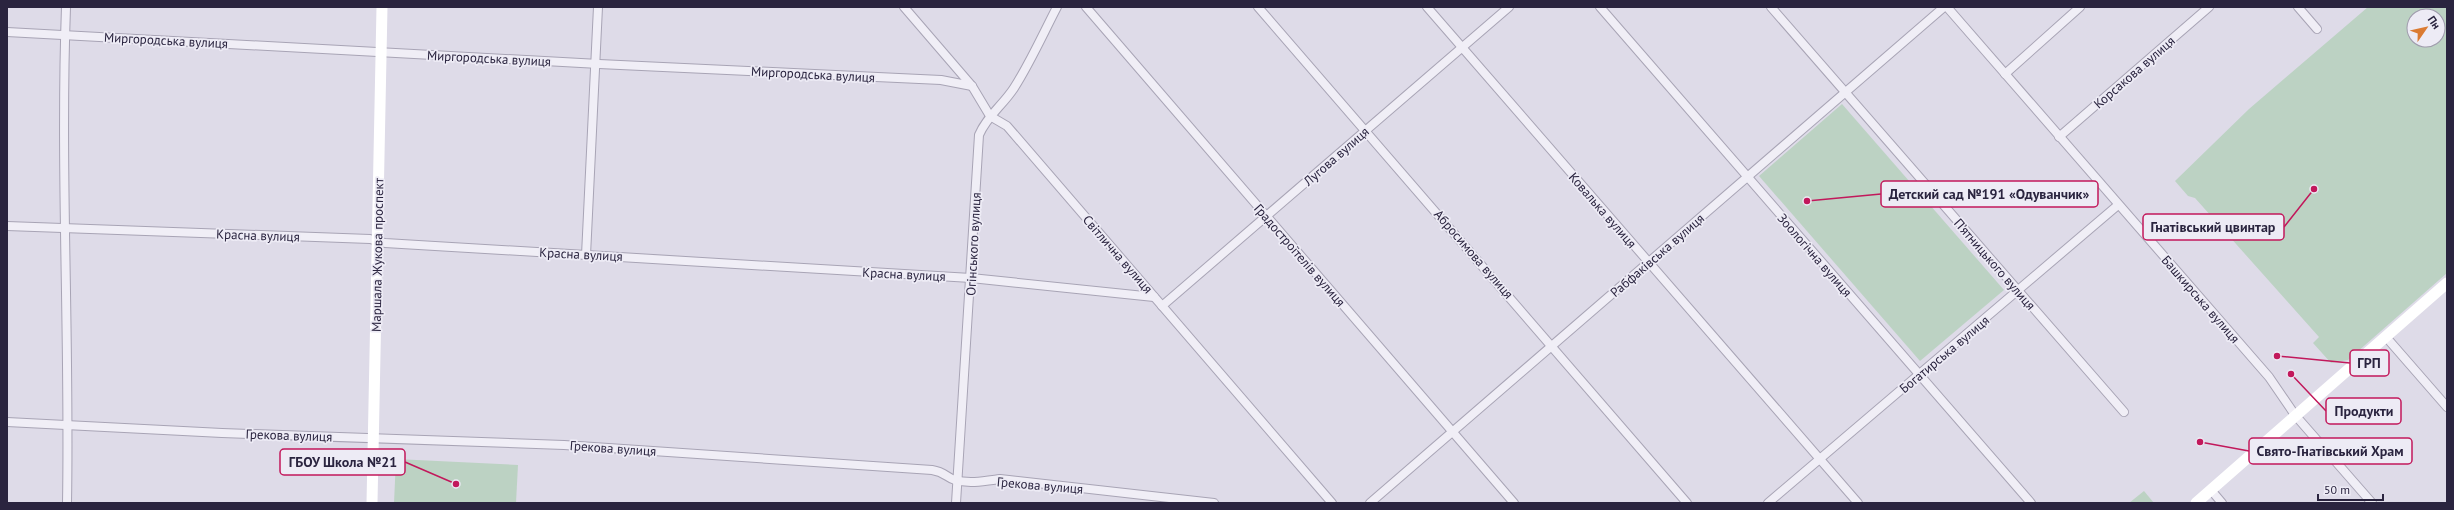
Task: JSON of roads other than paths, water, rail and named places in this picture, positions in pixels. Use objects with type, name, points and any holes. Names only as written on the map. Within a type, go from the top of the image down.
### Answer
[{"type":"street","points":[[66,7],[65,228],[68,424],[67,503]]},
{"type":"street","name":"Маршала Жукова проспект","points":[[372,503],[382,7]]},
{"type":"street","points":[[586,255],[594,64],[598,7]]},
{"type":"street","name":"Світлична вулиця","points":[[904,7],[972,86],[990,116],[1007,126],[1332,503]]},
{"type":"street","name":"Огінського вулиця","points":[[956,503],[972,278],[979,135],[990,116],[1001,107],[1014,88],[1057,7]]},
{"type":"street","name":"Градостроїтелiв вулиця","points":[[1086,7],[1514,503]]},
{"type":"street","name":"Абросимова вулиця","points":[[1258,7],[1553,346],[1687,503]]},
{"type":"street","name":"Ковалька вулиця","points":[[1427,7],[1858,503]]},
{"type":"street","name":"Лугова вулиця","points":[[1162,306],[1509,7]]},
{"type":"street","name":"Зоологічна вулиця","points":[[1600,7],[2031,503]]},
{"type":"street","name":"П’ятницького вулиця","points":[[1771,7],[2124,412]]},
{"type":"street","name":"Рабфаківська вулиця","points":[[1370,503],[1946,7]]},
{"type":"street","name":"Башкирська вулиця","points":[[1946,7],[2269,377],[2295,415],[2372,503]]},
{"type":"street","points":[[2005,74],[2080,7]]},
{"type":"street","name":"Корсакова вулиця","points":[[2059,137],[2209,7]]},
{"type":"street","points":[[2298,7],[2317,29]]},
{"type":"street","name":"Миргородська вулиця","points":[[7,32],[594,64],[941,80],[972,86]]},
{"type":"street","name":"Богатирська вулиця","points":[[1768,503],[2118,205]]},
{"type":"street","name":"Красна вулиця","points":[[7,226],[377,241],[972,278],[1154,297]]},
{"type":"street","points":[[2196,503],[2447,283]]},
{"type":"street","points":[[2386,337],[2447,407]]},
{"type":"street","name":"Грекова вулиця","points":[[7,422],[222,433],[373,437],[570,445],[924,470],[943,472],[958,480],[1000,479],[1214,503]]},
{"type":"street","points":[[2211,490],[2222,503]]},
{"type":"place","name":"Гнатівський цвинтар","points":[[2314,189]]},
{"type":"place","name":"Детский сад №191 «Одуванчик»","points":[[1807,201]]},
{"type":"place","name":"ГРП","points":[[2277,356]]},
{"type":"place","name":"Продукти","points":[[2291,374]]},
{"type":"place","name":"Свято-Гнатівський Храм","points":[[2200,442]]},
{"type":"place","name":"ГБОУ Школа №21","points":[[456,484]]}]
